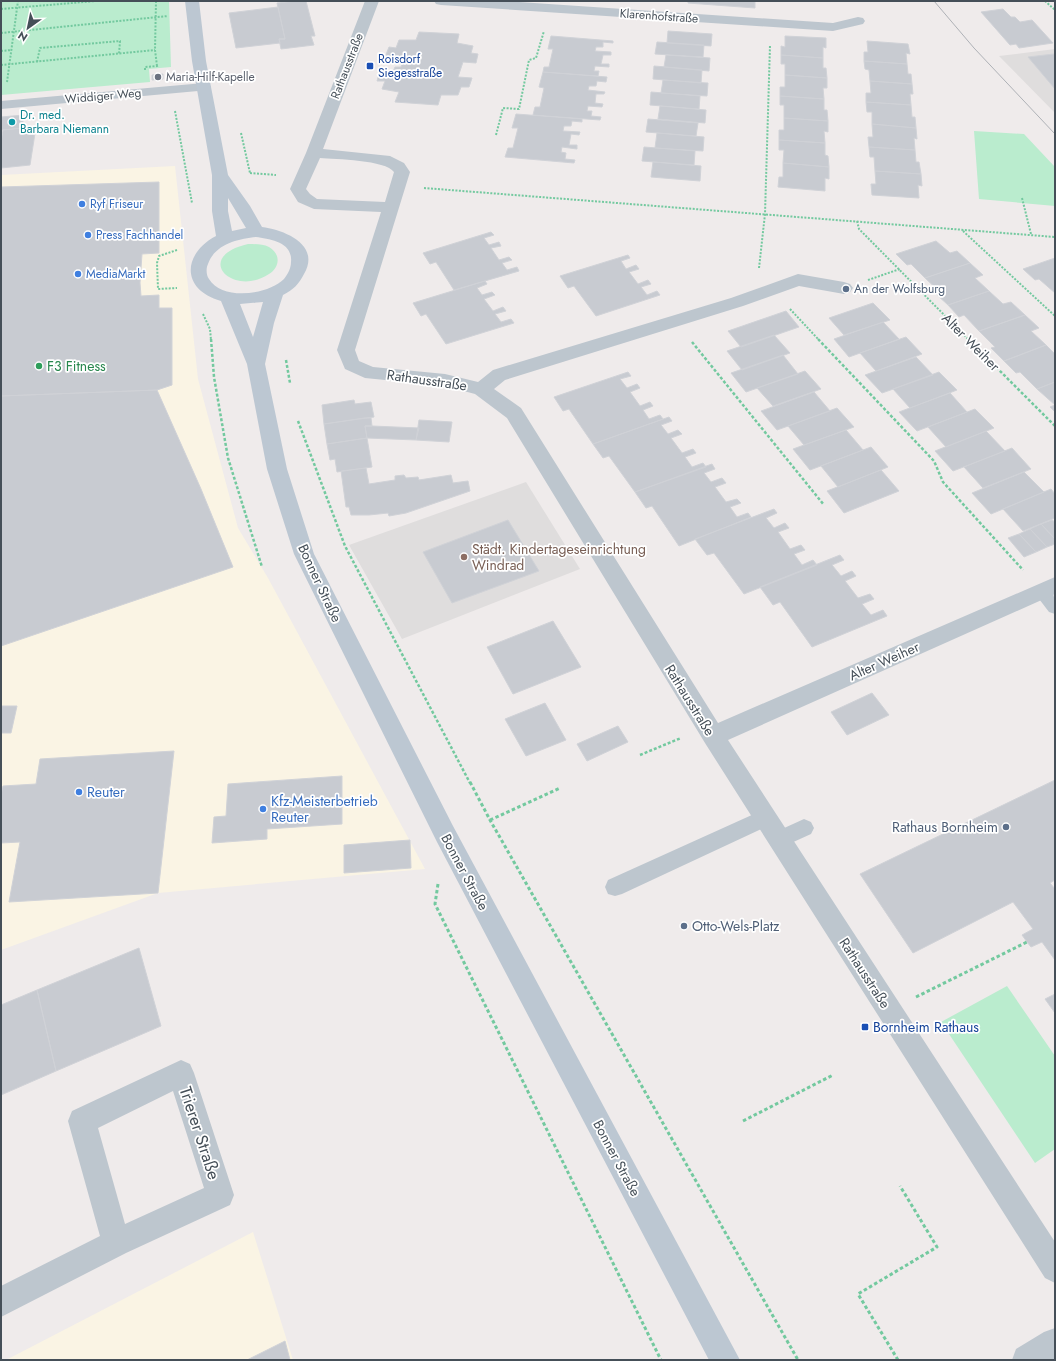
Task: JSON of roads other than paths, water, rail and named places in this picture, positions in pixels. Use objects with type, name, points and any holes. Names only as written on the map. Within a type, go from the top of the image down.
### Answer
[{"type":"street","name":"Rathausstraße","points":[[372,1],[314,153],[298,189],[304,198],[314,204],[391,207]]},
{"type":"street","name":"Klarenhofstraße","points":[[442,1],[833,28],[858,21]]},
{"type":"street","points":[[192,7],[199,61],[220,175],[220,211],[225,238]]},
{"type":"street","name":"Widdiger Weg","points":[[1,104],[204,87]]},
{"type":"street","name":"Rathausstraße","points":[[314,153],[384,159],[398,166],[402,172],[399,186],[346,350],[350,365],[372,373],[445,380],[481,389],[514,413],[778,840],[1055,1268]]},
{"type":"street","points":[[220,175],[242,206],[256,232]]},
{"type":"street","points":[[256,232],[281,237],[291,243],[300,254],[300,268],[291,282],[275,292],[260,297],[244,299],[228,297],[212,292],[202,282],[198,270],[201,257],[207,250],[225,238],[256,232]]},
{"type":"street","points":[[481,389],[499,375],[764,293],[798,280],[844,288]]},
{"type":"street","name":"Bonner Straße","points":[[256,364],[265,323],[275,292]]},
{"type":"street","name":"Bonner Straße","points":[[228,297],[256,364],[277,469],[304,554],[445,834],[725,1360]]},
{"type":"street","name":"Alter Weiher","points":[[710,731],[1051,594]]},
{"type":"street","name":"Trierer Straße","points":[[1,1302],[116,1243],[220,1195],[181,1073],[82,1121],[116,1243]]},
{"type":"street","points":[[1027,1360],[1055,1343]]},
{"type":"lane","points":[[615,887],[765,818]]},
{"type":"lane","points":[[778,840],[804,828]]},
{"type":"tram line","points":[[934,1],[974,48],[1055,134]]},
{"type":"place","name":"Roisdorf Siegesstraße","points":[[370,66]]},
{"type":"place","name":"Maria-Hilf-Kapelle","points":[[158,77]]},
{"type":"place","name":"Dr. med. Barbara Niemann","points":[[12,122]]},
{"type":"place","name":"Ryf Friseur","points":[[82,204]]},
{"type":"place","name":"Press Fachhandel","points":[[88,235]]},
{"type":"place","name":"MediaMarkt","points":[[78,274]]},
{"type":"place","name":"An der Wolfsburg","points":[[846,289]]},
{"type":"place","name":"F3 Fitness","points":[[39,366]]},
{"type":"place","name":"Städt. Kindertageseinrichtung Windrad","points":[[464,557]]},
{"type":"place","name":"Reuter","points":[[79,792]]},
{"type":"place","name":"Kfz-Meisterbetrieb Reuter","points":[[263,809]]},
{"type":"place","name":"Rathaus Bornheim","points":[[1006,827]]},
{"type":"place","name":"Otto-Wels-Platz","points":[[684,926]]},
{"type":"place","name":"Bornheim Rathaus","points":[[865,1027]]}]
